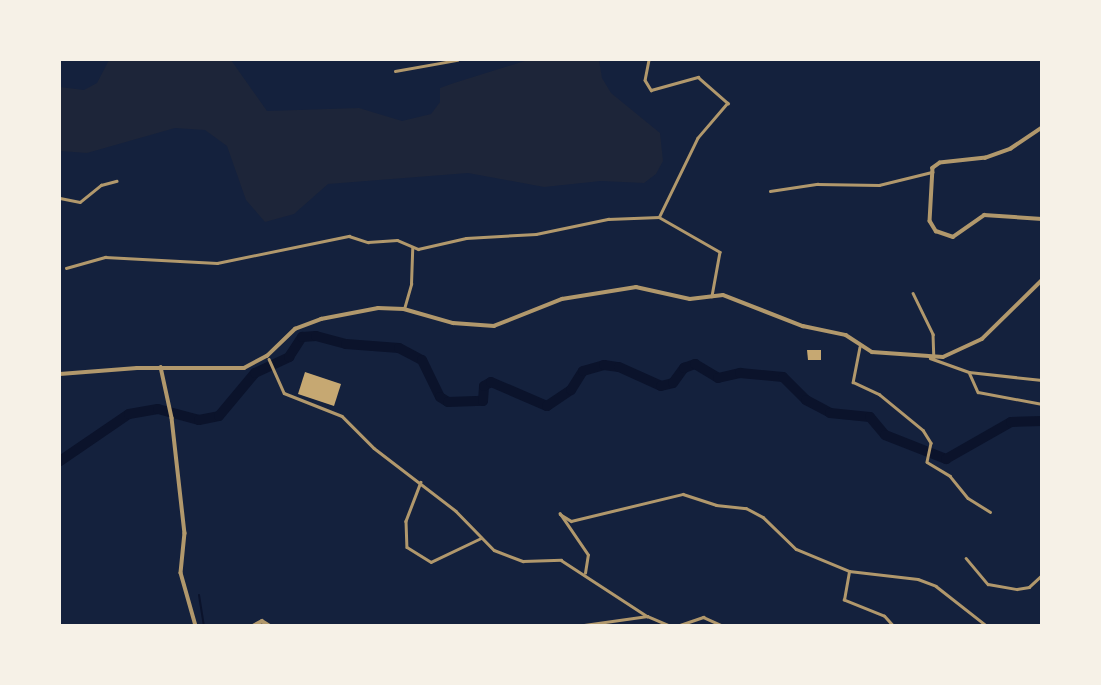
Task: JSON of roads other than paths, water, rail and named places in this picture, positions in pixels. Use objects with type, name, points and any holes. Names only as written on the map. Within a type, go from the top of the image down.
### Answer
[{"type":"street","points":[[395,71],[413,71],[457,60]]},
{"type":"street","points":[[649,60],[645,80],[651,90],[698,77],[728,103],[698,138],[659,218]]},
{"type":"street","points":[[770,191],[817,184],[878,185],[932,172],[940,163],[986,158],[1011,149],[1041,128]]},
{"type":"street","points":[[932,172],[930,221],[947,237],[958,235],[984,215],[1041,219]]},
{"type":"street","points":[[60,198],[80,202],[101,185],[116,181]]},
{"type":"street","points":[[66,268],[105,257],[217,262],[281,252],[302,243],[339,236],[368,242],[397,240],[412,248],[466,238],[536,234],[608,219],[659,218],[720,252],[712,296]]},
{"type":"street","points":[[404,309],[411,284],[412,248]]},
{"type":"street","points":[[932,358],[955,354],[982,338],[1041,280]]},
{"type":"street","points":[[60,374],[160,367],[233,369],[268,358],[295,329],[321,319],[378,308],[404,309],[483,326],[562,299],[636,287],[690,299],[723,295],[803,326],[846,335],[860,347],[932,358],[969,372],[1041,380]]},
{"type":"street","points":[[913,293],[933,334],[932,358]]},
{"type":"street","points":[[860,347],[853,382],[879,394],[923,430],[931,443],[928,462],[950,476],[968,498],[990,512]]},
{"type":"street","points":[[268,358],[275,367],[284,393],[342,416],[374,448],[421,482],[481,538],[508,558],[561,560],[585,572],[647,617],[670,625]]},
{"type":"street","points":[[160,367],[170,400],[185,533],[181,573],[195,625]]},
{"type":"street","points":[[969,372],[978,392],[1041,404]]},
{"type":"street","points":[[421,482],[406,521],[407,547],[430,562],[481,538]]},
{"type":"street","points":[[585,572],[588,555],[560,514],[571,521],[683,494],[716,505],[746,508],[763,517],[796,549],[849,571],[918,579],[936,586],[987,625]]},
{"type":"street","points":[[966,558],[988,584],[1017,589],[1029,587],[1041,575]]},
{"type":"street","points":[[849,571],[844,600],[884,616],[893,625]]},
{"type":"street","points":[[577,625],[647,617]]},
{"type":"street","points":[[677,625],[704,617],[723,625]]},
{"type":"street","points":[[253,625],[262,621],[270,625]]},
{"type":"waterway","points":[[60,461],[129,414],[158,409],[199,420],[219,416],[255,373],[289,357],[302,337],[316,336],[346,344],[399,348],[422,360],[440,397],[448,402],[483,401],[484,386],[491,382],[547,406],[571,390],[583,371],[604,365],[619,367],[661,386],[673,383],[684,368],[695,364],[718,378],[740,373],[783,377],[806,400],[830,413],[870,417],[885,435],[946,459],[1011,422],[1042,421]]},
{"type":"waterway","points":[[199,595],[204,626]]}]
